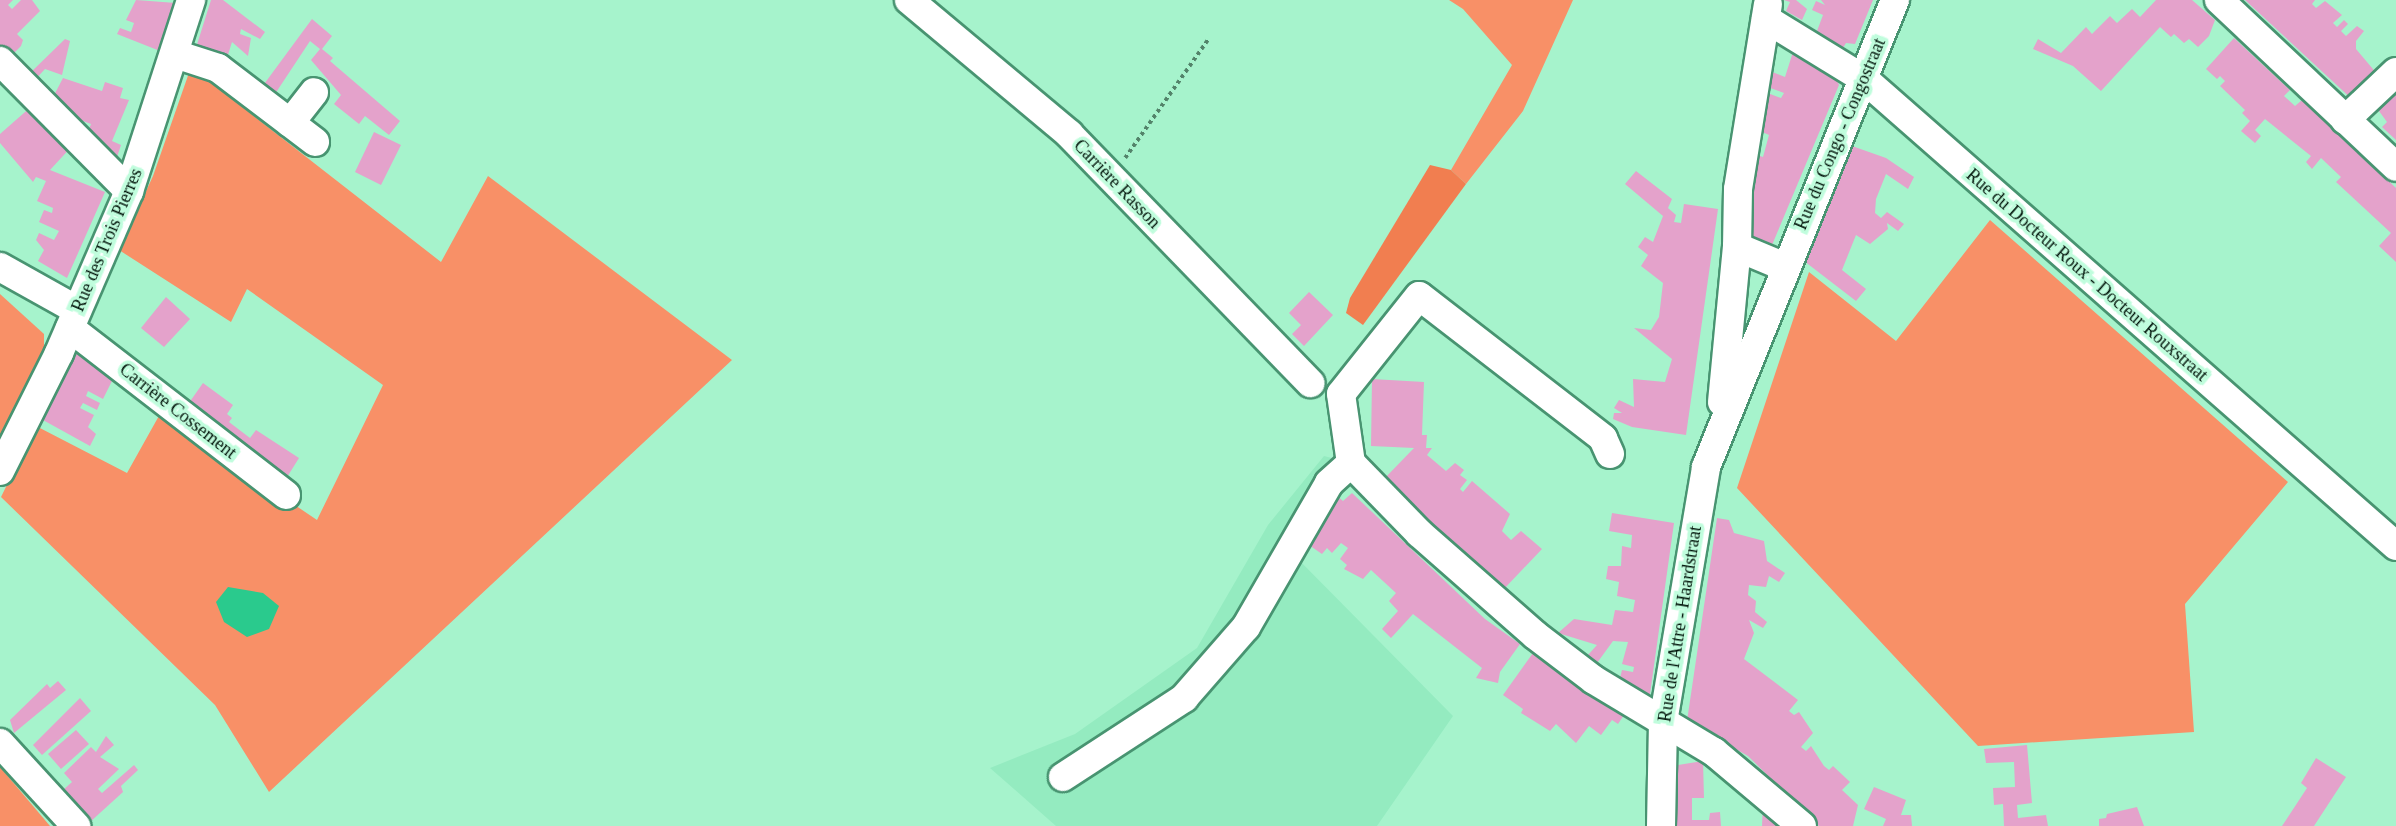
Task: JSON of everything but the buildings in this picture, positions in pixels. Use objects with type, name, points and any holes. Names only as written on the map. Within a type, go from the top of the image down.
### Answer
[{"type":"street","name":"Rue des Trois Pierres","points":[[0,471],[74,319],[129,191],[191,0]]},
{"type":"street","name":"Carrière Rasson","points":[[909,0],[1069,134],[1310,383]]},
{"type":"street","name":"Rue du Congo - Congostraat","points":[[1785,267],[1895,0]]},
{"type":"street","points":[[2219,0],[2396,167]]},
{"type":"street","name":"Rue du Docteur Roux - Docteur Rouxstraat","points":[[1767,10],[1864,79],[2396,546]]},
{"type":"street","name":"Rue de l'Attre - Haardstraat","points":[[1721,426],[1737,247],[1738,189],[1767,10]]},
{"type":"street","points":[[175,54],[218,68],[315,142]]},
{"type":"street","points":[[0,61],[129,191]]},
{"type":"street","points":[[2345,120],[2396,72]]},
{"type":"street","points":[[290,123],[314,92]]},
{"type":"street","points":[[1737,247],[1785,267]]},
{"type":"street","name":"Carrière Cossement","points":[[0,267],[74,319],[286,495]]},
{"type":"street","name":"Rue de l'Attre - Haardstraat","points":[[1661,826],[1663,722],[1706,467],[1785,267]]},
{"type":"street","points":[[1610,454],[1603,438],[1419,296],[1340,394],[1351,463],[1419,533],[1535,635],[1594,680],[1724,760],[1802,826]]},
{"type":"street","points":[[1063,777],[1184,698],[1246,627],[1329,483],[1351,463]]},
{"type":"street","points":[[0,743],[76,826]]},
{"type":"path","points":[[1111,177],[1209,38]]},
{"type":"shaded area","points":[[1449,0],[1573,0],[1523,111],[1466,184],[1451,170],[1512,65],[1463,9]]},
{"type":"shaded area","points":[[191,67],[441,262],[488,176],[732,360],[269,792],[215,705],[1,497],[36,426],[127,473],[160,414],[317,520],[383,385],[247,289],[231,322],[119,250],[153,176]]},
{"type":"shaded area","points":[[1430,165],[1451,170],[1466,184],[1363,325],[1346,313],[1350,298]]},
{"type":"shaded area","points":[[1990,220],[2288,482],[2185,604],[2194,732],[1978,746],[1737,488],[1809,272],[1896,341]]},
{"type":"shaded area","points":[[0,294],[44,334],[44,350],[0,437]]},
{"type":"shaded area","points":[[1324,456],[1351,463],[1336,495],[1291,552],[1453,716],[1377,826],[1056,826],[990,768],[1075,734],[1197,648],[1268,525]]},
{"type":"shaded area","points":[[228,587],[263,593],[279,606],[269,629],[247,637],[224,622],[216,602]]},
{"type":"shaded area","points":[[0,767],[50,826],[0,826]]}]
